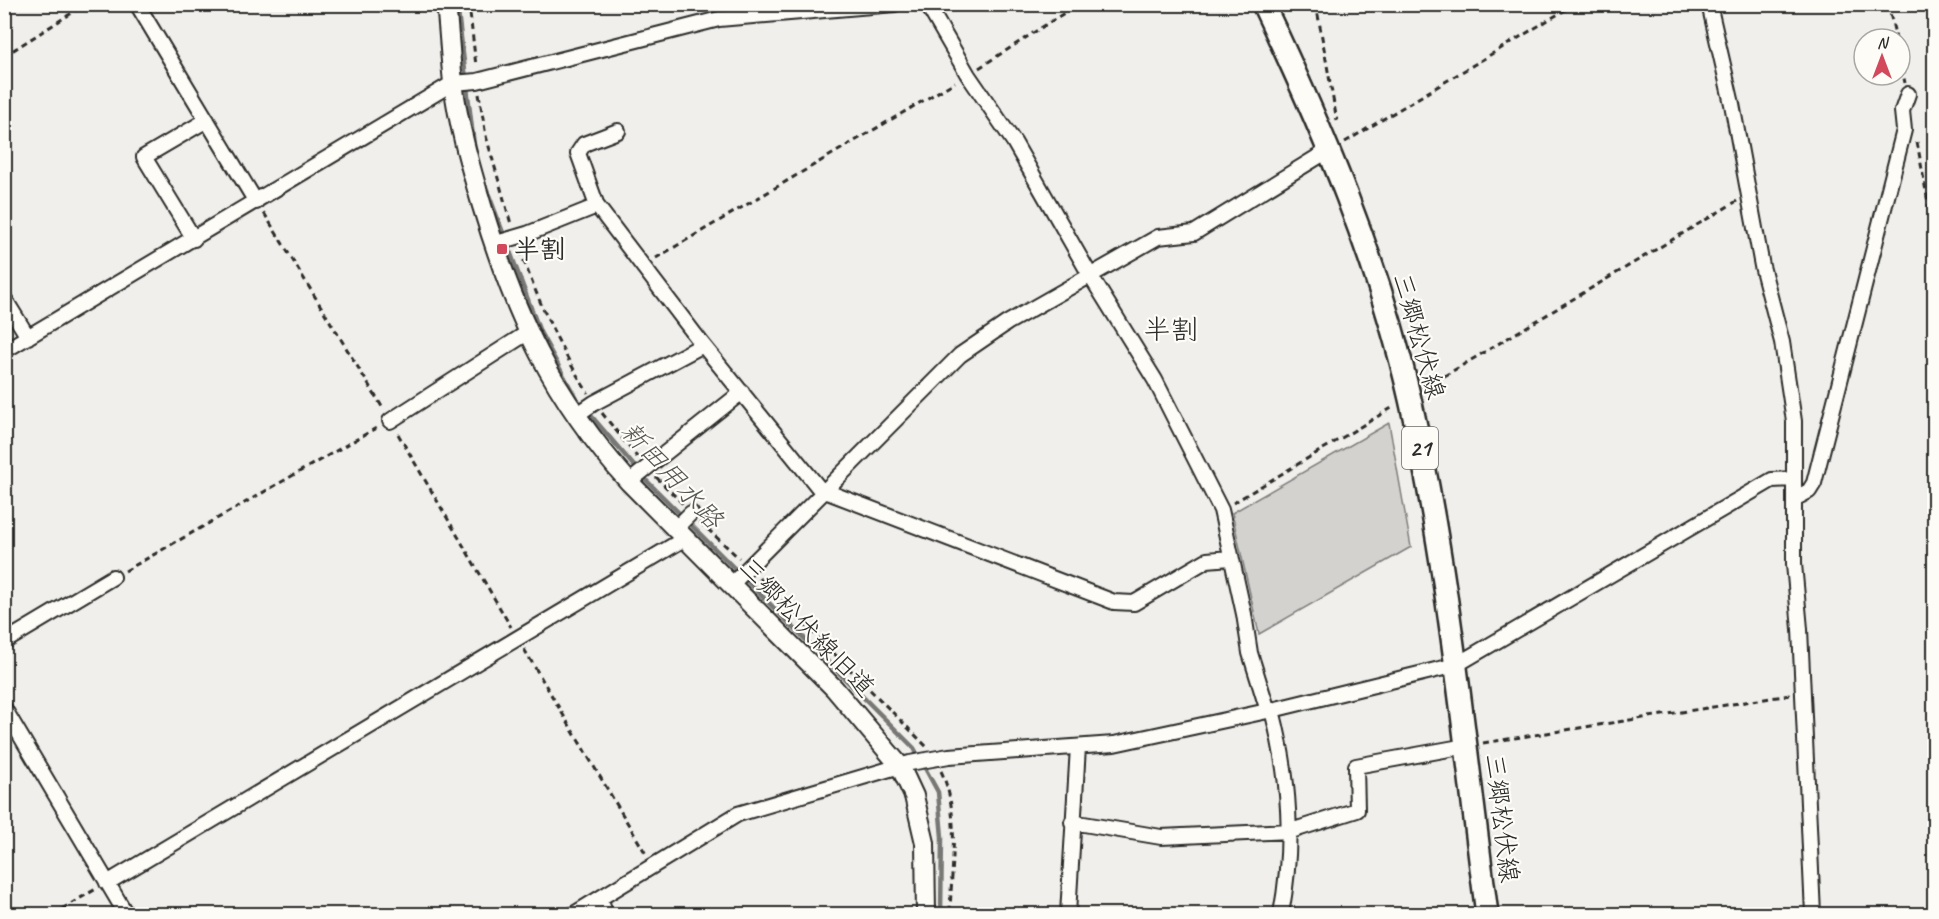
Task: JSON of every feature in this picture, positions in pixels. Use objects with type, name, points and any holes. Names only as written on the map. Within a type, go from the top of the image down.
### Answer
[{"type":"main road","name":"三郷松伏線","points":[[1263,4],[1334,141],[1409,397],[1436,530],[1456,665],[1487,915]]},
{"type":"street","points":[[136,4],[256,202]]},
{"type":"street","name":"三郷松伏線旧道","points":[[446,4],[467,152],[527,333],[578,413],[637,475],[680,531],[734,582],[905,765],[925,843],[926,915]]},
{"type":"street","points":[[4,351],[458,83],[477,81],[718,19],[895,4]]},
{"type":"street","points":[[927,4],[968,75],[1014,142],[1090,275],[1155,380],[1221,510],[1244,614],[1250,653],[1270,710],[1285,770],[1291,831],[1281,915]]},
{"type":"street","points":[[1709,4],[1750,194],[1762,266],[1782,342],[1794,421],[1794,564],[1800,629],[1801,693],[1813,915]]},
{"type":"street","points":[[1794,500],[1809,491],[1814,483],[1904,130],[1902,111],[1908,94]]},
{"type":"street","points":[[194,239],[144,157],[207,120]]},
{"type":"street","points":[[618,131],[584,144],[578,153],[597,206],[608,217],[641,266],[703,345],[824,492],[1114,602],[1134,603],[1207,560],[1230,558]]},
{"type":"street","points":[[734,582],[960,356],[1007,323],[1158,237],[1194,233],[1334,141]]},
{"type":"street","points":[[497,243],[516,238],[597,206]]},
{"type":"street","points":[[4,298],[28,337]]},
{"type":"street","points":[[390,421],[527,333]]},
{"type":"street","points":[[578,413],[703,345]]},
{"type":"street","points":[[637,475],[742,392]]},
{"type":"street","points":[[573,915],[738,814],[905,765],[933,758],[1114,744],[1270,710],[1456,665],[1772,480],[1793,479]]},
{"type":"street","points":[[107,883],[518,639],[680,531],[692,513]]},
{"type":"street","points":[[4,642],[113,578]]},
{"type":"street","points":[[4,708],[126,915]]},
{"type":"street","points":[[1072,822],[1161,837],[1291,831],[1357,810],[1356,766],[1466,746]]},
{"type":"street","points":[[1068,915],[1078,747]]},
{"type":"street","points":[[600,899],[604,915]]},
{"type":"path","points":[[4,56],[86,4]]},
{"type":"path","points":[[470,4],[477,81],[486,136],[516,238]]},
{"type":"path","points":[[641,266],[686,242],[968,75],[1078,4]]},
{"type":"path","points":[[1316,4],[1334,141],[1342,145],[1575,4]]},
{"type":"path","points":[[1888,4],[1893,27]]},
{"type":"path","points":[[1906,87],[1908,94]]},
{"type":"path","points":[[1917,141],[1935,235]]},
{"type":"path","points":[[1221,510],[1750,194]]},
{"type":"path","points":[[113,578],[390,421]]},
{"type":"path","points":[[518,639],[653,865]]},
{"type":"path","points":[[1466,746],[1801,693]]},
{"type":"path","points":[[53,915],[107,883]]},
{"type":"shaded area","points":[[1389,423],[1411,547],[1259,634],[1232,513]]},
{"type":"waterway","name":"新田用水路","points":[[457,4],[474,145]]},
{"type":"waterway","name":"新田用水路","points":[[486,187],[540,332],[576,398],[646,480],[914,748],[938,792],[942,837],[941,914]]},
{"type":"place","name":"半割","points":[[502,249]]},
{"type":"district","name":"半割","points":[[1171,329]]}]
